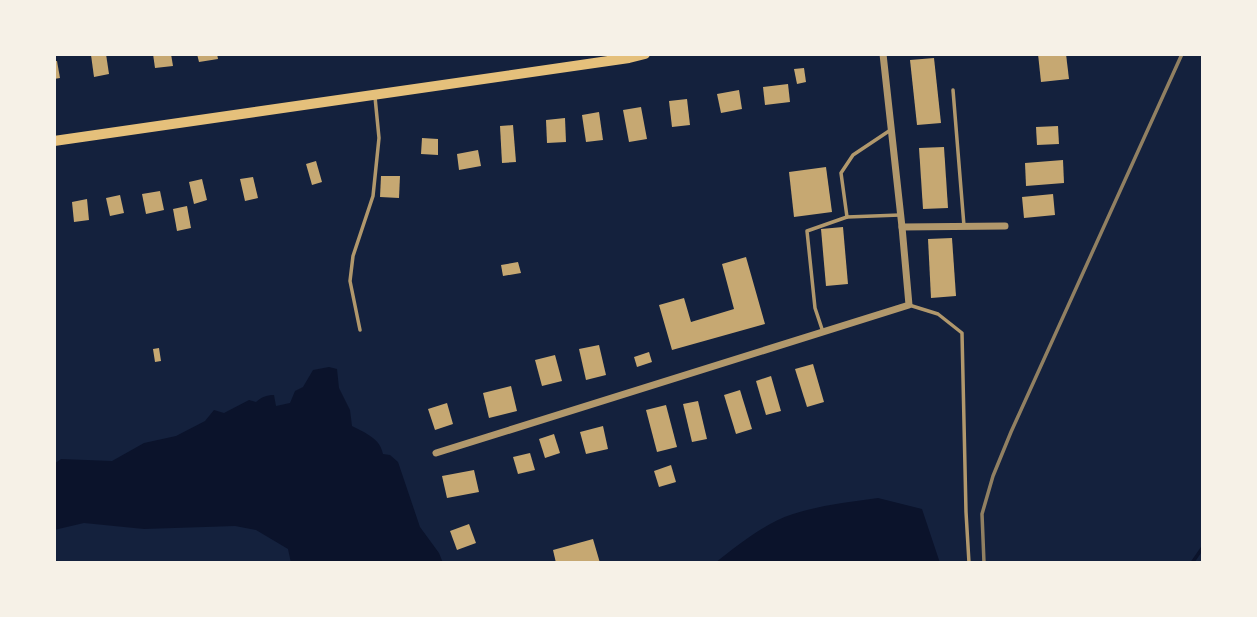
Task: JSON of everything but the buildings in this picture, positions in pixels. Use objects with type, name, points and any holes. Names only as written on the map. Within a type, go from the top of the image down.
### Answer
[{"type":"main road","points":[[54,141],[645,54]]},
{"type":"street","points":[[436,453],[909,305],[883,54]]},
{"type":"street","points":[[902,227],[1005,226]]},
{"type":"lane","points":[[953,90],[964,226]]},
{"type":"lane","points":[[360,330],[350,281],[353,256],[373,196],[380,138],[374,95]]},
{"type":"lane","points":[[847,218],[841,173],[853,155],[891,130]]},
{"type":"lane","points":[[822,332],[815,308],[807,231],[847,218],[901,215]]},
{"type":"lane","points":[[909,305],[938,314],[962,333],[969,563]]},
{"type":"water","points":[[329,367],[337,369],[339,388],[350,410],[352,426],[371,437],[379,444],[383,454],[390,455],[398,462],[420,527],[443,563],[291,563],[288,549],[256,530],[235,526],[144,529],[84,523],[54,530],[54,464],[61,459],[112,461],[144,443],[176,436],[205,421],[214,410],[224,413],[249,400],[256,402],[271,395],[274,395],[276,406],[290,403],[295,391],[303,387],[313,370]]},
{"type":"water","points":[[878,498],[922,509],[940,563],[715,563],[752,535],[783,518],[825,506]]},
{"type":"waterway","points":[[1192,563],[1203,547]]},
{"type":"railway","points":[[984,563],[982,514],[993,476],[1182,54]]}]
